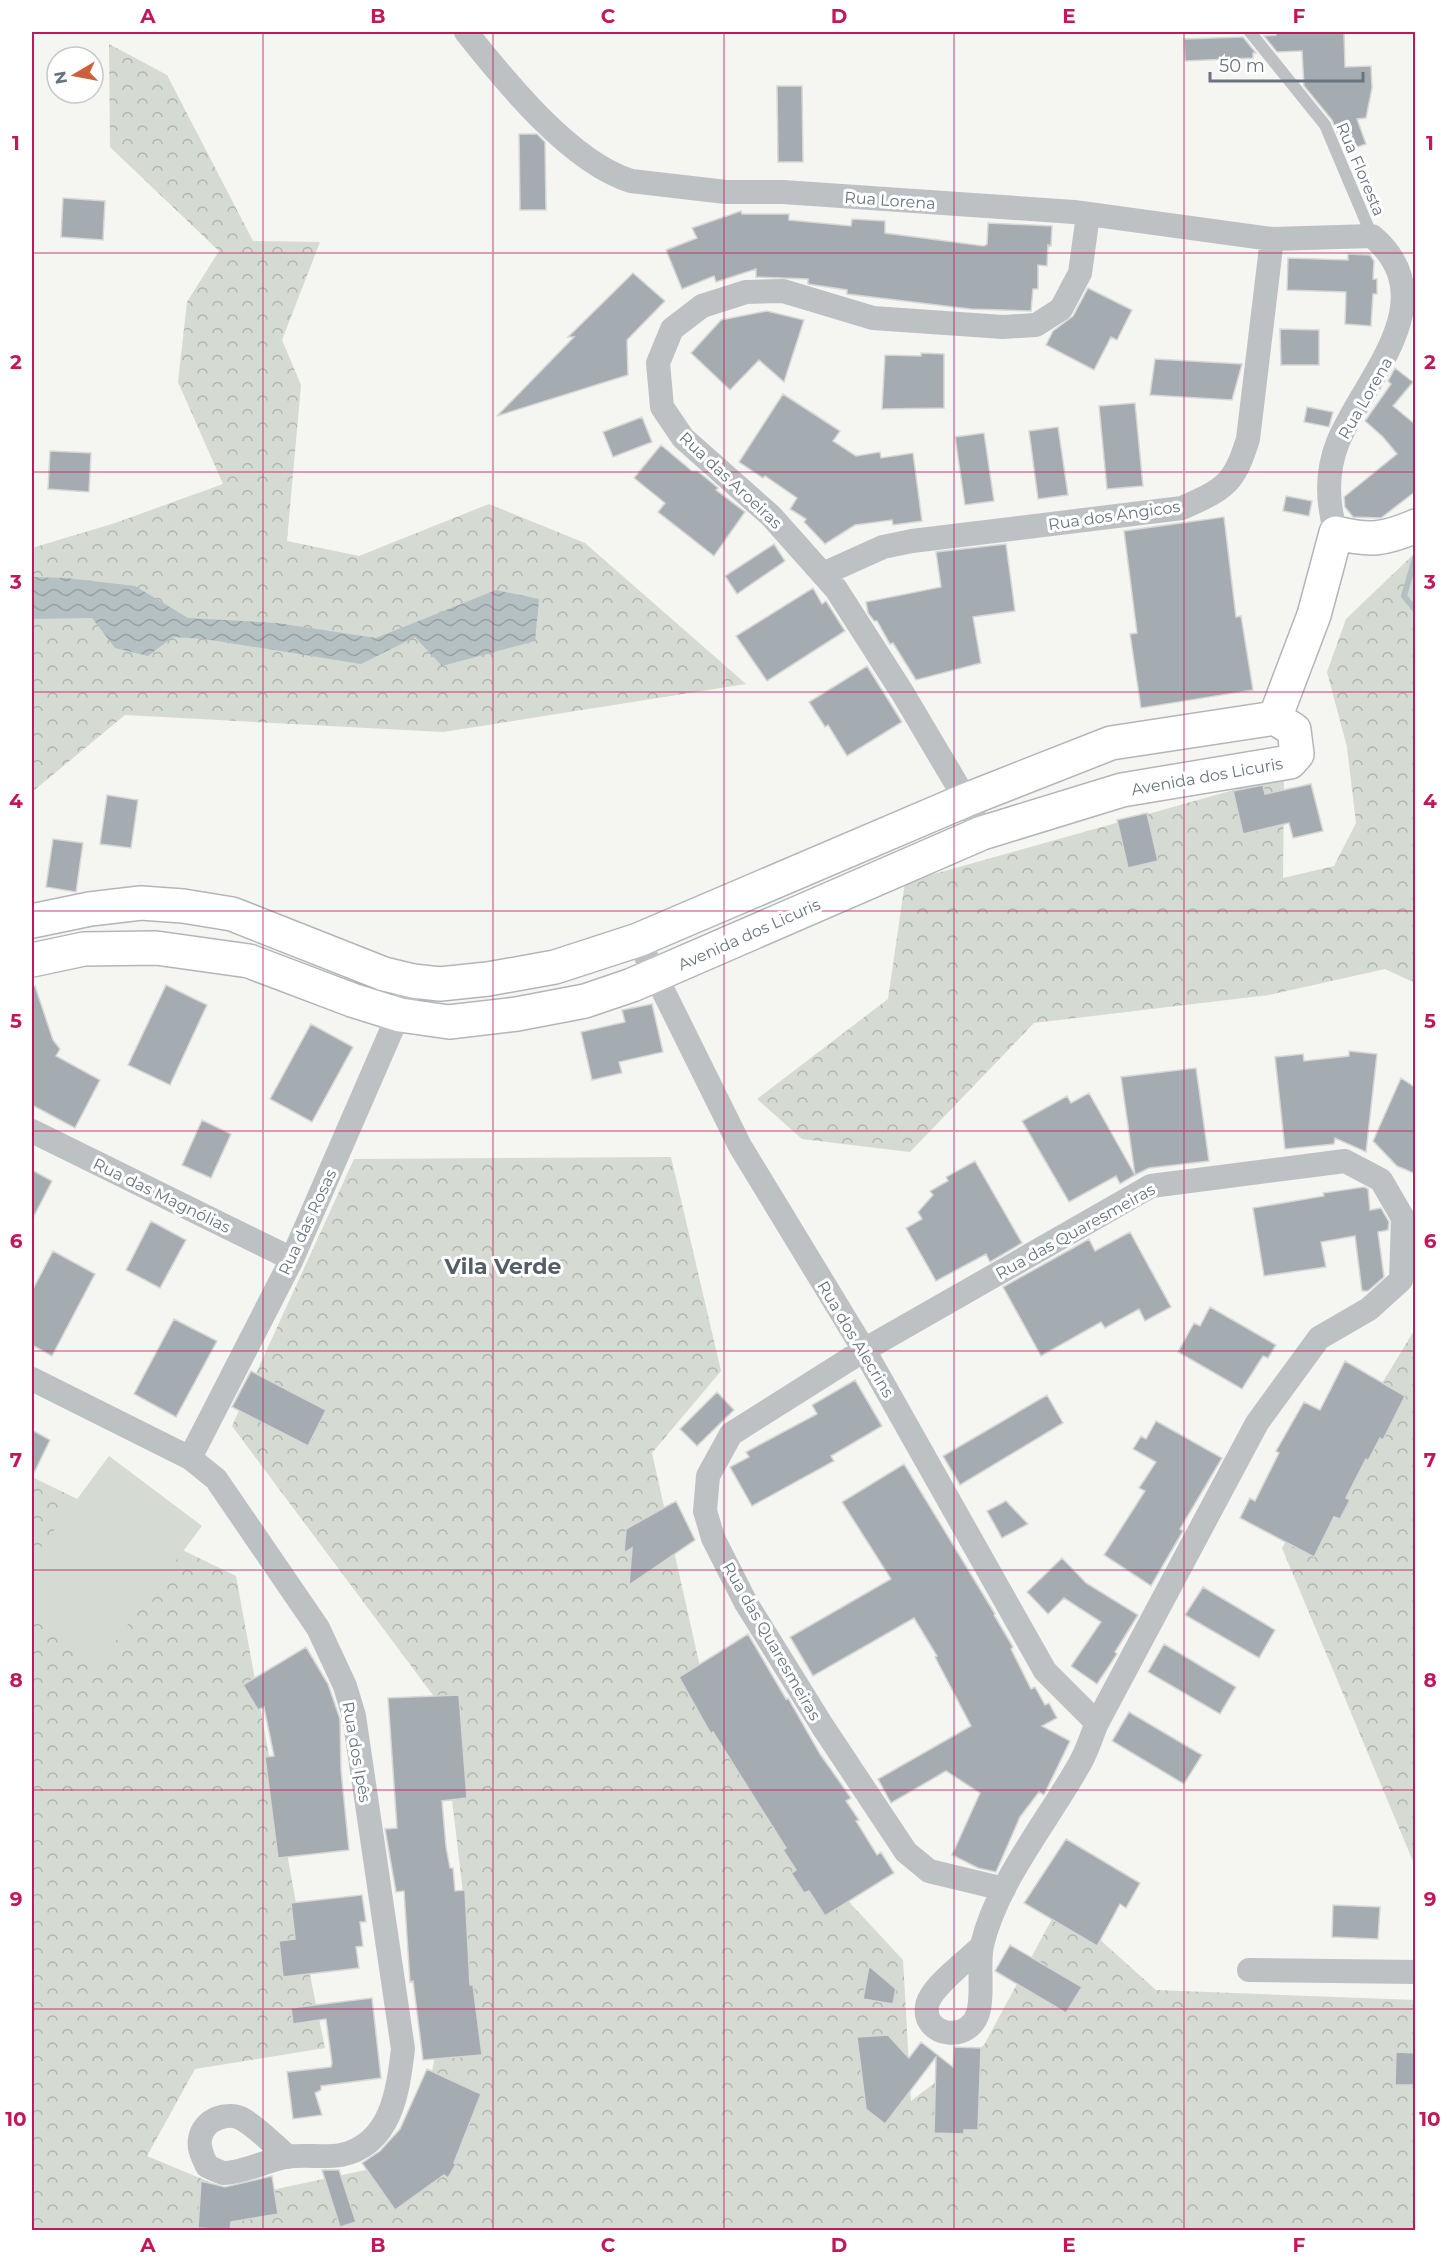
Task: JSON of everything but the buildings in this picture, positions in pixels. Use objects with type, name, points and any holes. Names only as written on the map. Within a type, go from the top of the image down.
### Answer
[{"type":"street","name":"Rua Lorena","points":[[466,32],[498,72],[559,135],[616,177],[631,181],[726,192],[783,192],[1089,214],[1272,239],[1372,236],[1392,256],[1405,275],[1407,298],[1404,316],[1391,354],[1339,442],[1331,470],[1329,491],[1336,533]]},
{"type":"street","name":"Rua das Aroeiras","points":[[982,833],[966,800],[902,692],[836,589],[771,516],[683,438],[662,407],[658,363],[672,330],[702,306],[746,292],[783,291],[873,318],[983,326],[1036,326],[1061,309],[1080,273],[1089,214]]},
{"type":"street","name":"Rua dos Angicos","points":[[823,574],[883,547],[912,541],[1182,508],[1214,494],[1239,470],[1248,439],[1272,239]]},
{"type":"street","points":[[32,921],[90,909],[141,903],[183,906],[232,914],[384,974],[440,984],[565,964],[638,940],[966,800],[1111,743],[1275,718],[1314,615],[1336,533],[1367,540],[1384,538],[1416,526]]},
{"type":"street","name":"Avenida dos Licuris","points":[[32,960],[84,949],[156,948],[249,961],[352,1000],[400,1014],[449,1022],[517,1014],[585,1001],[655,975],[982,833],[1122,790],[1290,762],[1297,754],[1294,730],[1275,718]]},
{"type":"street","name":"Rua dos Alecrins","points":[[638,940],[740,1146],[864,1350],[1045,1671],[1097,1723]]},
{"type":"street","name":"Rua das Rosas","points":[[190,1458],[292,1259],[413,981]]},
{"type":"street","name":"Rua das Magnólias","points":[[32,1131],[292,1259]]},
{"type":"street","name":"Rua das Quaresmeiras","points":[[982,1946],[1004,1889],[1081,1763],[1097,1723],[1257,1424],[1319,1338],[1369,1309],[1401,1280],[1403,1218],[1381,1180],[1345,1161],[1150,1186],[864,1350],[731,1434],[708,1476],[705,1511],[713,1538],[746,1603],[823,1727],[906,1852],[929,1871],[1004,1889]]},
{"type":"street","name":"Rua dos Ipês","points":[[32,1379],[190,1458],[216,1479],[318,1628],[345,1686],[354,1716],[403,2049],[397,2097],[387,2119],[372,2138],[358,2149],[340,2155],[288,2157]]},
{"type":"street","points":[[1249,1970],[1416,1972]]},
{"type":"lane","name":"Rua Floresta","points":[[1251,32],[1325,125],[1372,236]]},
{"type":"green space","points":[[109,44],[167,75],[253,241],[320,242],[282,340],[301,385],[287,541],[359,556],[489,504],[585,543],[746,684],[443,732],[125,715],[32,792],[32,548],[115,523],[223,484],[178,382],[187,302],[219,251],[110,147]]},
{"type":"green space","points":[[1415,553],[1415,983],[1385,969],[1269,995],[1034,1023],[910,1152],[802,1139],[757,1099],[888,999],[905,882],[1284,776],[1283,878],[1334,866],[1356,823],[1347,747],[1327,672],[1346,619]]},
{"type":"green space","points":[[671,1157],[721,1371],[652,1453],[711,1716],[798,1847],[903,1960],[911,2101],[984,2045],[1060,1904],[1156,1990],[1415,2000],[1415,2230],[32,2230],[32,1477],[236,1576],[325,2048],[195,2069],[147,2156],[243,2196],[413,2160],[450,1987],[463,1893],[441,1706],[232,1426],[354,1159]]},
{"type":"green space","points":[[1415,1329],[1415,1866],[1282,1548]]},
{"type":"green space","points":[[109,1456],[202,1526],[96,1667],[32,1617],[32,1560]]},
{"type":"water","points":[[32,577],[66,578],[135,586],[188,618],[277,623],[376,638],[496,590],[539,599],[535,641],[442,666],[415,637],[361,664],[205,639],[173,637],[148,656],[115,648],[92,618],[32,619]]},
{"type":"waterway","points":[[1416,555],[1404,596],[1416,611]]},
{"type":"district","name":"Vila Verde","points":[[503,1266]]}]
